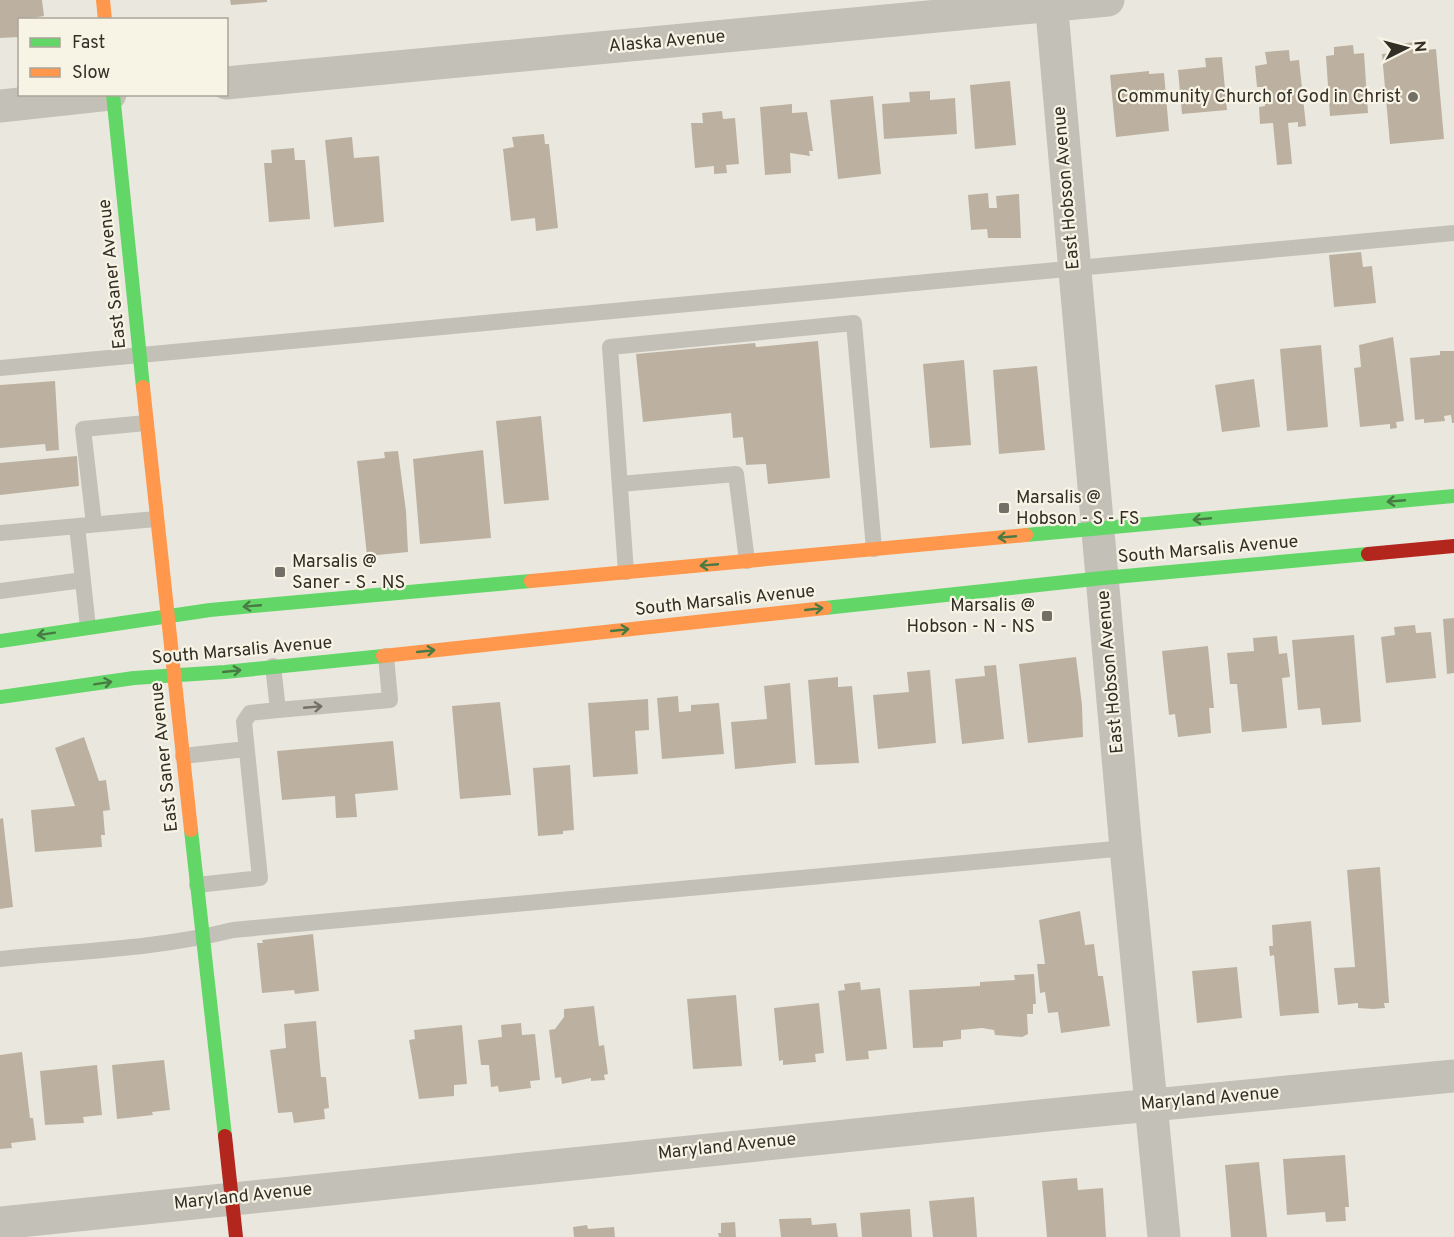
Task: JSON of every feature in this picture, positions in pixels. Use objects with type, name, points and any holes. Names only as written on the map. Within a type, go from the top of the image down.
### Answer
[{"type":"main road","points":[[103,0],[105,18]]},
{"type":"main road","name":"East Saner Avenue","points":[[112,96],[166,616],[236,1237]]},
{"type":"main road","name":"South Marsalis Avenue","points":[[0,641],[210,610],[1454,496]]},
{"type":"main road","name":"South Marsalis Avenue","points":[[0,697],[134,678],[386,656],[1103,578],[1454,546]]},
{"type":"street","name":"Alaska Avenue","points":[[228,84],[1051,3],[1108,0]]},
{"type":"street","name":"East Hobson Avenue","points":[[1051,3],[1126,848],[1164,1237]]},
{"type":"street","points":[[0,106],[93,96]]},
{"type":"street","name":"Maryland Avenue","points":[[0,1223],[1152,1104],[1454,1076]]},
{"type":"lane","points":[[0,368],[1454,233]]},
{"type":"lane","points":[[626,572],[610,346],[855,323],[874,549]]},
{"type":"lane","points":[[88,627],[83,580],[85,525],[83,429],[146,423]]},
{"type":"lane","points":[[620,484],[736,474],[747,561]]},
{"type":"lane","points":[[0,533],[156,519]]},
{"type":"lane","points":[[0,591],[83,580]]},
{"type":"lane","points":[[197,885],[260,878],[244,722],[250,713],[390,700],[386,656]]},
{"type":"lane","points":[[273,666],[279,710]]},
{"type":"lane","points":[[183,756],[246,749]]},
{"type":"lane","points":[[0,959],[203,938],[233,930],[1126,848]]},
{"type":"building","points":[[0,0],[42,0],[44,16],[18,18],[18,37],[0,38]]},
{"type":"building","points":[[230,0],[267,0],[267,2],[231,5]]},
{"type":"building","name":"Community Church of God in Christ","points":[[1415,42],[1416,51],[1436,49],[1444,139],[1390,144],[1382,54],[1401,52],[1400,44]]},
{"type":"building","points":[[1353,45],[1354,54],[1364,53],[1368,113],[1330,116],[1326,56],[1334,55],[1334,47]]},
{"type":"building","points":[[1289,50],[1290,61],[1299,60],[1306,126],[1298,127],[1298,122],[1288,123],[1292,164],[1277,165],[1273,123],[1260,124],[1259,107],[1265,106],[1263,87],[1257,87],[1255,66],[1267,64],[1265,52]]},
{"type":"building","points":[[1222,57],[1227,110],[1182,114],[1178,70],[1206,67],[1205,58]]},
{"type":"building","points":[[1149,71],[1149,74],[1164,73],[1169,131],[1116,137],[1110,75]]},
{"type":"building","points":[[1010,81],[1016,145],[975,149],[970,85]]},
{"type":"building","points":[[930,91],[930,100],[955,98],[957,134],[884,139],[882,104],[910,102],[909,92]]},
{"type":"building","points":[[873,96],[881,174],[838,179],[830,100]]},
{"type":"building","points":[[792,104],[792,113],[807,112],[813,151],[809,151],[810,156],[790,153],[791,173],[765,175],[760,107]]},
{"type":"building","points":[[722,111],[723,119],[735,118],[739,164],[726,165],[727,173],[714,174],[714,166],[695,168],[691,123],[703,123],[702,113]]},
{"type":"building","points":[[544,134],[545,144],[549,144],[558,228],[536,231],[535,218],[511,221],[503,149],[514,147],[512,137]]},
{"type":"building","points":[[352,137],[354,158],[379,156],[384,222],[334,227],[325,140]]},
{"type":"building","points":[[294,148],[295,160],[305,160],[310,219],[269,222],[264,163],[272,163],[271,150]]},
{"type":"building","points":[[988,193],[989,208],[997,208],[996,196],[1019,194],[1021,238],[988,238],[987,229],[971,230],[968,195]]},
{"type":"building","points":[[1361,252],[1363,267],[1372,266],[1376,303],[1334,307],[1329,255]]},
{"type":"building","points":[[1393,337],[1404,421],[1396,422],[1397,428],[1390,429],[1390,424],[1360,427],[1354,368],[1361,367],[1359,345]]},
{"type":"building","points":[[818,341],[830,478],[768,484],[766,464],[746,465],[743,437],[733,438],[731,413],[643,422],[636,354],[755,343],[756,347]]},
{"type":"building","points":[[1321,345],[1328,427],[1287,431],[1280,349]]},
{"type":"building","points":[[1440,351],[1454,351],[1454,423],[1452,423],[1451,415],[1444,416],[1445,421],[1424,423],[1424,419],[1415,420],[1410,358],[1440,355]]},
{"type":"building","points":[[964,360],[971,445],[930,448],[923,364]]},
{"type":"building","points":[[1037,366],[1045,450],[999,454],[993,370]]},
{"type":"building","points":[[1254,379],[1260,427],[1222,432],[1215,385]]},
{"type":"building","points":[[55,381],[59,450],[46,451],[45,444],[0,448],[0,385]]},
{"type":"building","points":[[541,416],[549,500],[504,504],[496,421]]},
{"type":"building","points":[[483,450],[491,538],[420,544],[413,459]]},
{"type":"building","points":[[398,451],[406,511],[408,552],[367,556],[357,461],[385,458],[384,452]]},
{"type":"building","points":[[77,456],[79,486],[0,495],[0,463]]},
{"type":"building","points":[[1454,618],[1454,673],[1447,674],[1443,619]]},
{"type":"building","points":[[1415,625],[1416,633],[1431,632],[1436,678],[1386,683],[1381,637],[1395,635],[1394,627]]},
{"type":"building","points":[[1354,635],[1361,722],[1322,725],[1320,708],[1298,710],[1292,640]]},
{"type":"building","points":[[1277,636],[1279,654],[1287,653],[1290,677],[1282,678],[1287,728],[1242,732],[1237,684],[1230,684],[1227,653],[1254,651],[1253,638]]},
{"type":"building","points":[[1208,646],[1214,708],[1209,708],[1211,733],[1178,737],[1175,714],[1169,715],[1162,651]]},
{"type":"building","points":[[1076,657],[1083,737],[1028,743],[1019,664]]},
{"type":"building","points":[[996,665],[1004,739],[962,744],[955,679],[985,676],[984,666]]},
{"type":"building","points":[[930,670],[936,743],[878,749],[873,695],[909,692],[907,672]]},
{"type":"building","points":[[838,677],[838,687],[852,686],[859,763],[815,765],[808,680]]},
{"type":"building","points":[[790,683],[796,763],[735,769],[731,722],[767,719],[764,686]]},
{"type":"building","points":[[678,696],[679,712],[691,711],[691,705],[719,703],[724,754],[662,759],[657,698]]},
{"type":"building","points":[[648,699],[649,730],[635,731],[638,774],[593,777],[588,703]]},
{"type":"building","points":[[500,702],[511,795],[460,799],[452,706]]},
{"type":"building","points":[[84,737],[99,781],[106,780],[110,810],[103,811],[105,835],[101,835],[102,847],[35,852],[31,810],[75,806],[55,748]]},
{"type":"building","points":[[393,741],[398,790],[355,794],[357,817],[336,818],[335,796],[282,800],[277,751]]},
{"type":"building","points":[[570,765],[574,830],[563,831],[563,834],[538,836],[533,768]]},
{"type":"building","points":[[3,818],[13,907],[0,909],[0,819]]},
{"type":"building","points":[[1380,867],[1389,1003],[1384,1003],[1385,1008],[1373,1009],[1358,1008],[1358,1003],[1338,1005],[1334,968],[1355,967],[1347,870]]},
{"type":"building","points":[[1080,911],[1085,945],[1094,944],[1098,976],[1103,976],[1110,1026],[1061,1033],[1058,1012],[1048,1013],[1045,992],[1040,993],[1037,964],[1045,964],[1039,920]]},
{"type":"building","points":[[1311,921],[1319,1013],[1280,1016],[1274,955],[1270,956],[1269,946],[1273,946],[1272,925]]},
{"type":"building","points":[[313,934],[319,991],[295,994],[294,990],[262,993],[257,943],[263,943],[262,940]]},
{"type":"building","points":[[1237,967],[1242,1018],[1197,1023],[1192,971]]},
{"type":"building","points":[[1034,974],[1036,1004],[1033,1004],[1033,1014],[1027,1014],[1028,1034],[1022,1037],[995,1035],[994,1030],[982,1028],[961,1030],[961,1039],[943,1041],[943,1047],[913,1048],[909,990],[980,986],[980,982],[1015,980],[1014,975]]},
{"type":"building","points":[[860,982],[861,990],[880,988],[887,1049],[868,1051],[869,1059],[846,1061],[838,991],[845,990],[844,984]]},
{"type":"building","points":[[736,995],[742,1066],[693,1069],[687,999]]},
{"type":"building","points":[[819,1003],[824,1053],[815,1054],[816,1062],[783,1065],[783,1060],[779,1061],[774,1008]]},
{"type":"building","points":[[594,1006],[599,1046],[604,1045],[608,1074],[604,1075],[605,1080],[591,1081],[591,1078],[562,1084],[561,1077],[555,1078],[549,1030],[555,1029],[564,1017],[564,1009]]},
{"type":"building","points":[[316,1021],[321,1077],[326,1077],[329,1108],[324,1109],[325,1119],[294,1123],[292,1112],[278,1113],[270,1050],[286,1048],[284,1024]]},
{"type":"building","points":[[521,1023],[522,1035],[535,1034],[540,1080],[530,1081],[531,1088],[499,1092],[498,1086],[491,1087],[489,1065],[481,1065],[478,1040],[502,1037],[501,1025]]},
{"type":"building","points":[[462,1025],[467,1084],[454,1085],[454,1096],[419,1099],[409,1040],[415,1039],[414,1030]]},
{"type":"building","points":[[22,1052],[30,1118],[33,1118],[36,1140],[11,1143],[12,1148],[0,1149],[0,1055]]},
{"type":"building","points":[[164,1060],[170,1110],[152,1112],[153,1115],[117,1119],[112,1065]]},
{"type":"building","points":[[97,1065],[102,1115],[83,1117],[84,1123],[45,1125],[40,1071]]},
{"type":"building","points":[[1345,1155],[1349,1207],[1345,1207],[1346,1221],[1326,1222],[1325,1212],[1287,1215],[1283,1159]]},
{"type":"building","points":[[1259,1162],[1267,1237],[1231,1237],[1225,1165]]},
{"type":"building","points":[[1077,1178],[1078,1190],[1103,1188],[1106,1237],[1047,1237],[1042,1181]]},
{"type":"building","points":[[974,1197],[977,1237],[933,1237],[929,1201]]},
{"type":"building","points":[[910,1209],[912,1237],[862,1237],[860,1213]]},
{"type":"building","points":[[811,1218],[812,1225],[836,1223],[838,1237],[781,1237],[779,1219]]},
{"type":"building","points":[[735,1222],[736,1237],[719,1237],[721,1223]]},
{"type":"building","points":[[587,1225],[588,1229],[614,1227],[615,1237],[574,1237],[573,1227]]},
{"type":"traffic: fast","points":[[113,96],[143,387]]},
{"type":"traffic: fast","points":[[1026,535],[1454,496]]},
{"type":"traffic: fast","points":[[825,608],[1103,578],[1368,554]]},
{"type":"traffic: fast","points":[[0,641],[210,610],[531,581]]},
{"type":"traffic: fast","points":[[0,697],[134,678],[225,672],[383,656]]},
{"type":"traffic: fast","points":[[191,830],[225,1136]]},
{"type":"traffic: slow","points":[[103,0],[105,18]]},
{"type":"traffic: slow","points":[[143,387],[191,830]]},
{"type":"traffic: slow","points":[[531,581],[1026,535]]},
{"type":"traffic: slow","points":[[383,656],[825,608]]},
{"type":"traffic: jam","points":[[1368,554],[1454,546]]},
{"type":"traffic: jam","points":[[225,1136],[236,1237]]},
{"type":"place","name":"Community Church of God in Christ","points":[[1413,97]]},
{"type":"place","name":"Marsalis @ Hobson - S - FS","points":[[1004,508]]},
{"type":"place","name":"Marsalis @ Saner - S - NS","points":[[280,572]]},
{"type":"place","name":"Marsalis @ Hobson - N - NS","points":[[1047,616]]}]
